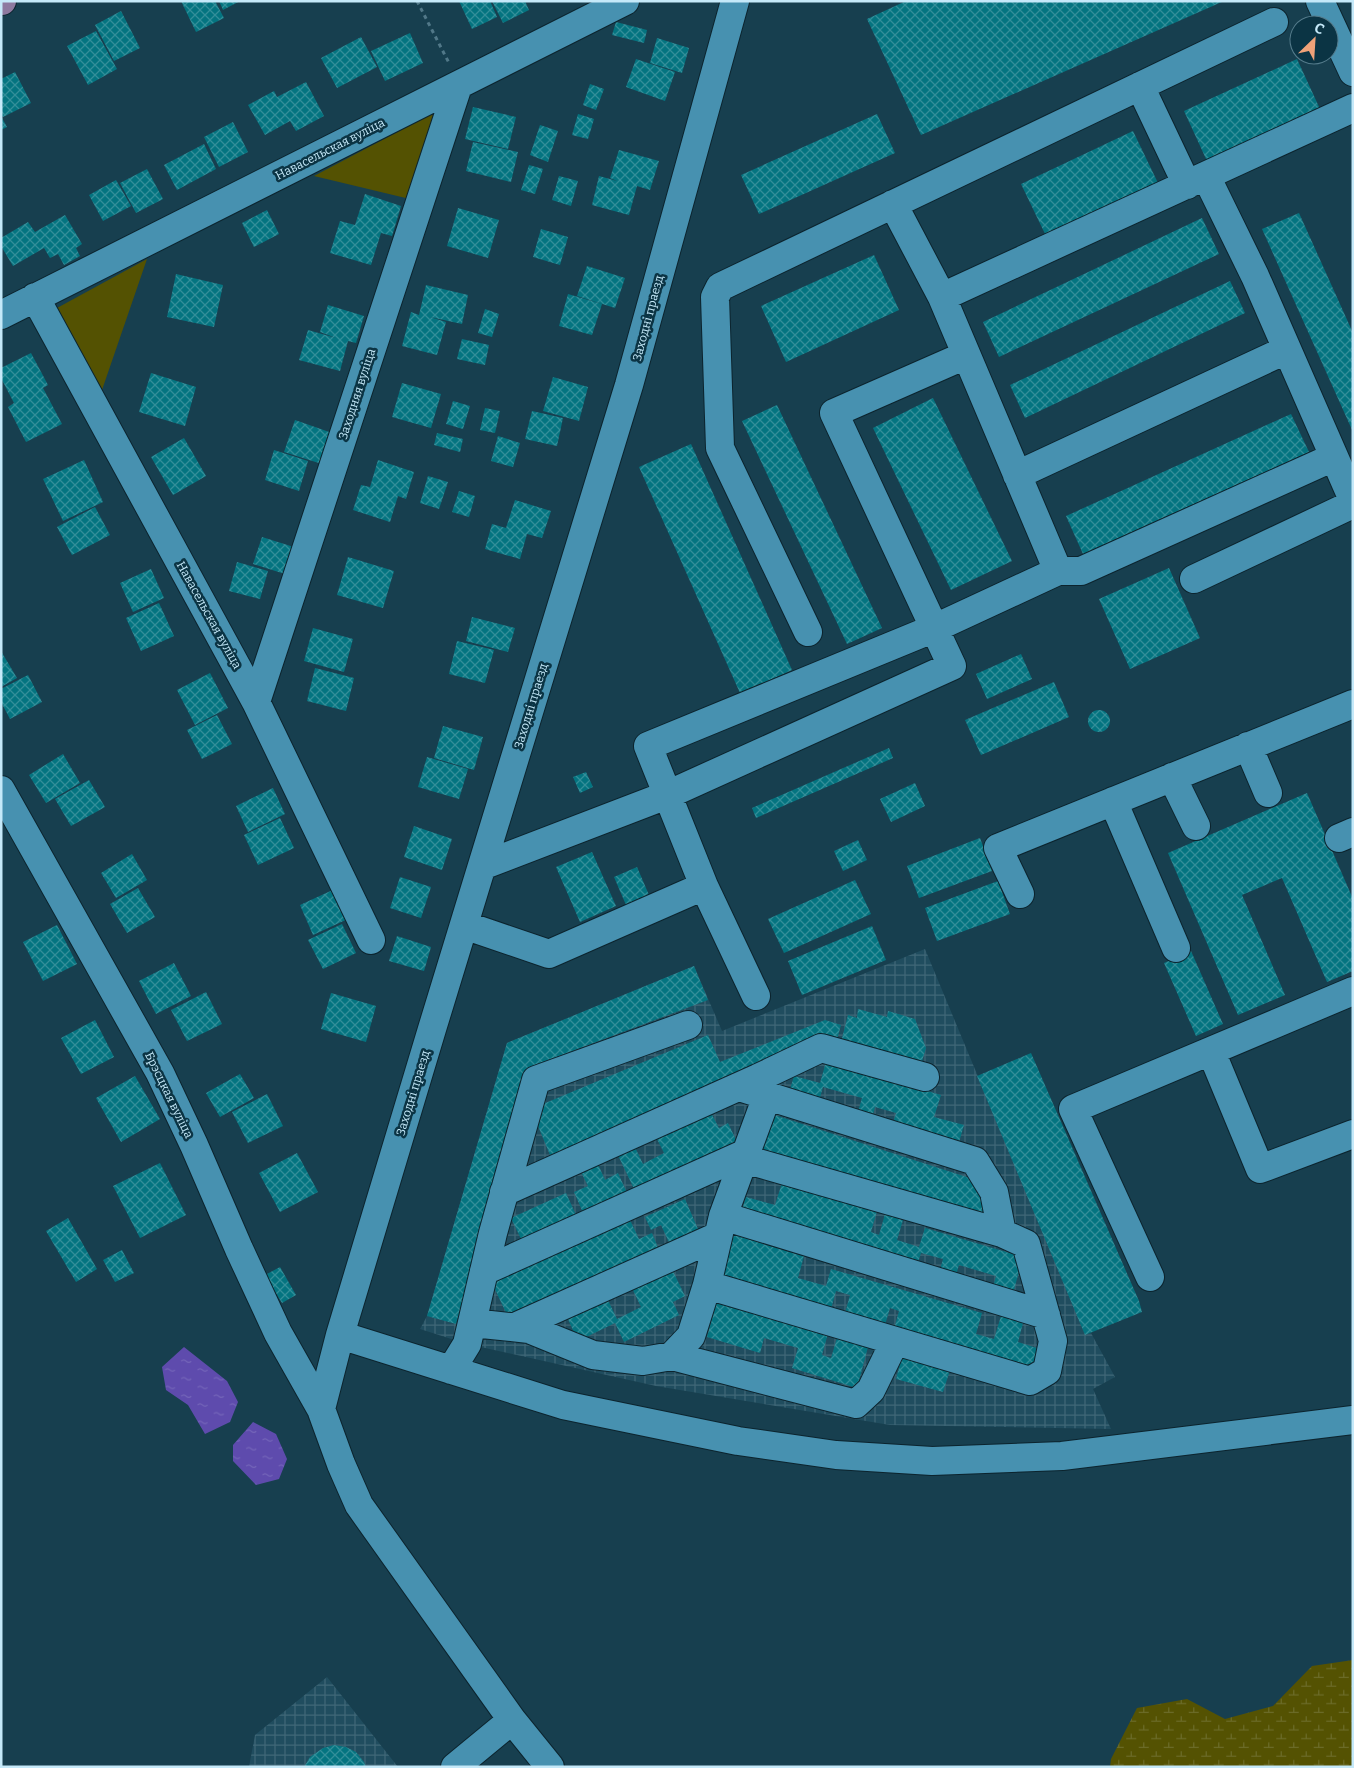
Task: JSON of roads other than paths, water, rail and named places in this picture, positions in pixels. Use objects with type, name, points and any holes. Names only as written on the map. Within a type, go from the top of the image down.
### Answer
[{"type":"street","name":"Навасельская вуліца","points":[[1,315],[625,1]]},
{"type":"street","name":"Заходні праезд","points":[[321,1408],[340,1335],[629,386],[735,1]]},
{"type":"street","points":[[1320,1],[1353,72]]},
{"type":"street","points":[[808,632],[720,448],[715,297],[720,287],[1274,22]]},
{"type":"street","name":"Заходняя вуліца","points":[[256,702],[459,85]]},
{"type":"street","points":[[1140,86],[1255,276],[1353,500]]},
{"type":"street","points":[[942,297],[1353,108]]},
{"type":"street","points":[[893,204],[942,297],[1058,571]]},
{"type":"street","name":"Навасельская вуліца","points":[[35,297],[256,702],[371,940]]},
{"type":"street","points":[[1017,475],[1286,350]]},
{"type":"street","points":[[482,866],[667,795],[952,666],[834,412],[966,355]]},
{"type":"street","points":[[756,996],[704,886],[648,746],[935,628],[1058,571],[1081,571],[1334,457]]},
{"type":"street","points":[[1194,579],[1353,504]]},
{"type":"street","points":[[1020,894],[998,848],[1353,704]]},
{"type":"street","points":[[1248,746],[1268,793]]},
{"type":"street","points":[[1172,777],[1196,826]]},
{"type":"street","name":"Брэсцкая вуліца","points":[[1,790],[160,1073],[278,1333],[321,1408],[341,1464],[359,1505],[512,1720],[550,1767]]},
{"type":"street","points":[[1113,801],[1176,948]]},
{"type":"street","points":[[464,925],[548,954],[704,886]]},
{"type":"street","points":[[1150,1277],[1073,1109],[1211,1051],[1351,997]]},
{"type":"street","points":[[450,1370],[467,1344],[504,1192],[536,1080],[688,1025]]},
{"type":"street","points":[[504,1192],[739,1087],[821,1048],[925,1077]]},
{"type":"street","points":[[1211,1051],[1260,1169],[1353,1134]]},
{"type":"street","points":[[739,1087],[974,1161],[994,1192],[1002,1232]]},
{"type":"street","points":[[672,1356],[691,1336],[707,1285],[721,1226],[766,1096]]},
{"type":"street","points":[[484,1271],[745,1156],[1002,1232],[1026,1244],[1053,1341],[1047,1371],[1030,1381],[707,1285]]},
{"type":"street","points":[[515,1327],[721,1226],[1046,1315]]},
{"type":"street","points":[[472,1322],[529,1329],[593,1355],[643,1361],[672,1356],[856,1404],[871,1390],[895,1341]]},
{"type":"street","points":[[340,1335],[563,1405],[738,1441],[836,1455],[932,1461],[1062,1456],[1353,1420]]},
{"type":"street","points":[[455,1767],[512,1720]]},
{"type":"water","points":[[184,1347],[227,1381],[238,1402],[230,1422],[205,1434],[188,1405],[166,1390],[162,1367]]},
{"type":"water","points":[[253,1422],[276,1434],[287,1459],[279,1479],[256,1485],[233,1461],[233,1445]]}]
